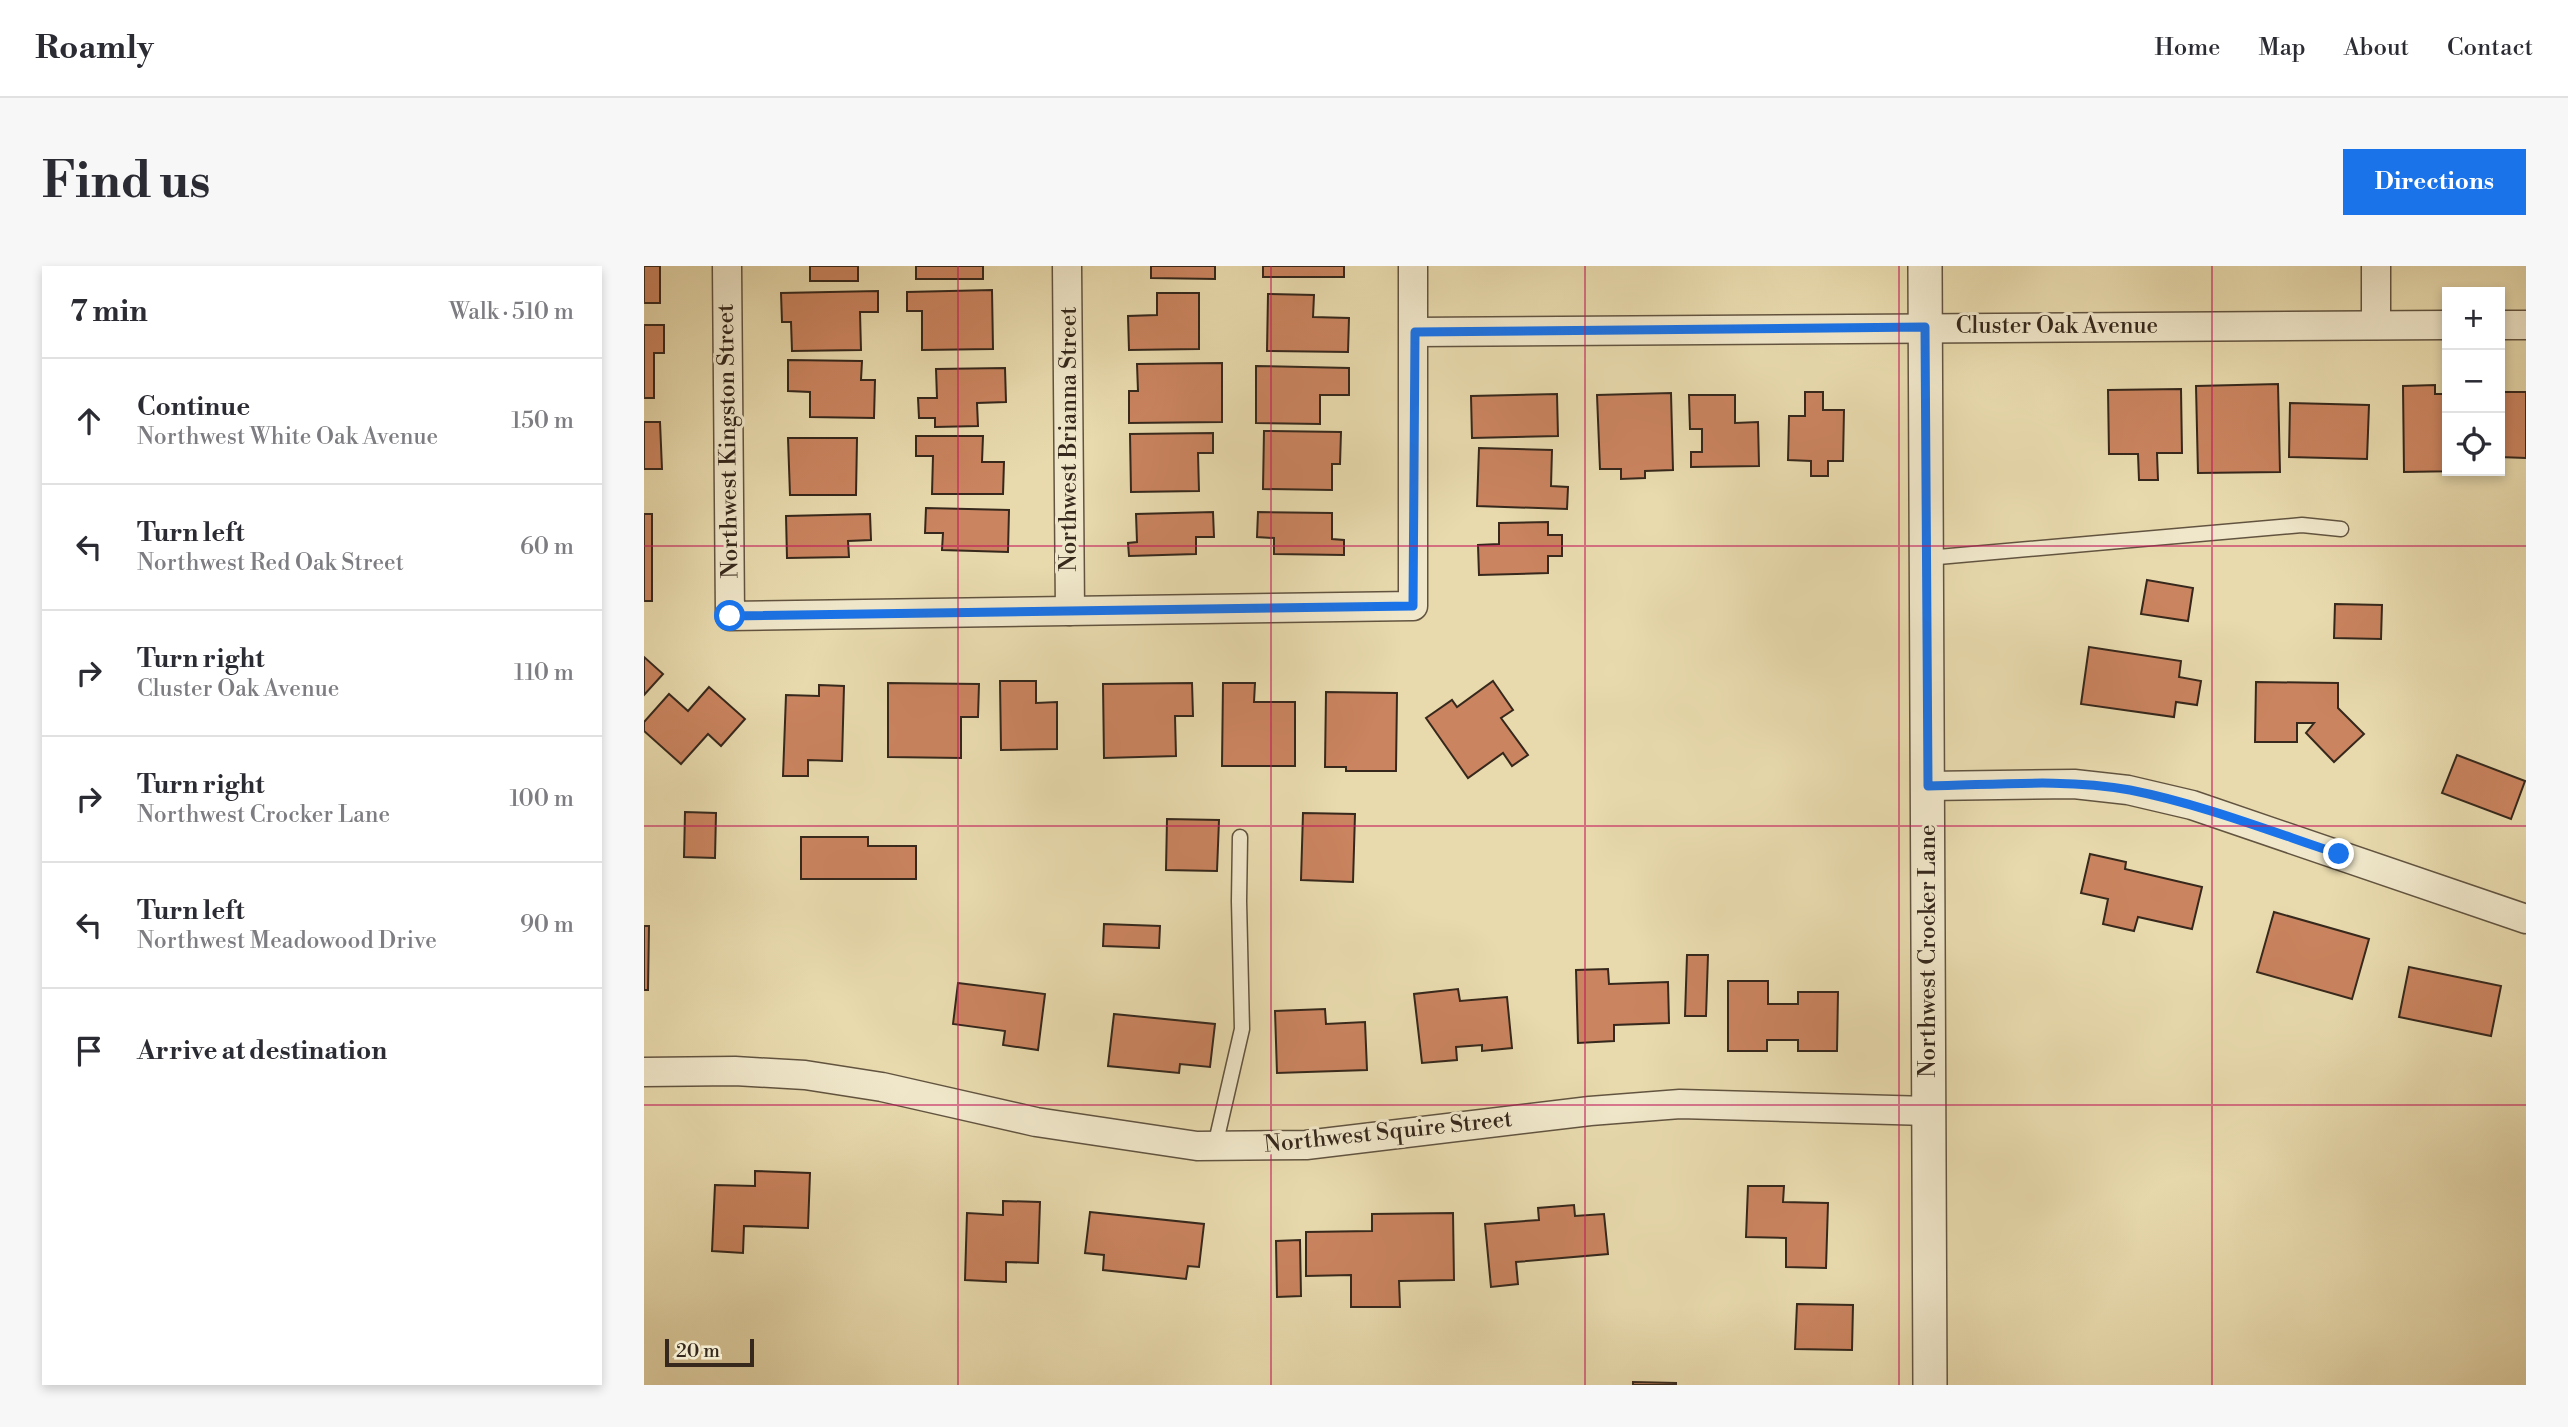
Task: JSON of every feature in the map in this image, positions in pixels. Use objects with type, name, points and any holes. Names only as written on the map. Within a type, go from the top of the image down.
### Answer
[{"type":"street","name":"Northwest Kingston Street","points":[[727,266],[730,616],[1070,611]]},
{"type":"street","name":"Northwest Brianna Street","points":[[1067,266],[1070,611]]},
{"type":"street","points":[[1070,611],[1413,606],[1413,266]]},
{"type":"street","name":"Northwest Crocker Lane","points":[[1925,266],[1930,1385]]},
{"type":"street","points":[[2376,266],[2376,325]]},
{"type":"street","name":"Cluster Oak Avenue","points":[[1415,332],[2442,325]]},
{"type":"street","points":[[2505,325],[2526,325]]},
{"type":"street","points":[[1928,786],[2074,785],[2128,790],[2192,805],[2526,919]]},
{"type":"street","name":"Northwest Squire Street","points":[[644,1072],[735,1072],[805,1076],[882,1087],[1036,1122],[1161,1142],[1215,1146],[1306,1145],[1590,1111],[1680,1104],[1928,1111]]},
{"type":"lane","points":[[1927,558],[2302,525],[2341,529]]},
{"type":"lane","points":[[1215,1146],[1242,1029],[1240,837]]},
{"type":"building","points":[[644,266],[660,266],[660,303],[644,303]]},
{"type":"building","points":[[810,266],[858,266],[858,281],[810,281]]},
{"type":"building","points":[[916,266],[983,266],[983,279],[916,279]]},
{"type":"building","points":[[1151,266],[1215,266],[1215,279],[1151,278]]},
{"type":"building","points":[[1263,266],[1344,266],[1344,277],[1263,277]]},
{"type":"building","points":[[992,290],[993,349],[922,350],[922,311],[907,311],[907,292]]},
{"type":"building","points":[[878,291],[878,312],[860,312],[861,350],[792,351],[791,322],[782,322],[781,293]]},
{"type":"building","points":[[1157,293],[1199,293],[1199,349],[1129,350],[1128,316],[1157,315]]},
{"type":"building","points":[[1268,294],[1314,295],[1313,317],[1349,318],[1348,352],[1267,351]]},
{"type":"building","points":[[644,325],[664,325],[664,353],[654,353],[654,398],[644,398]]},
{"type":"building","points":[[788,360],[862,361],[861,380],[875,380],[874,418],[810,417],[810,392],[788,391]]},
{"type":"building","points":[[1222,363],[1222,422],[1129,423],[1129,391],[1138,391],[1137,364]]},
{"type":"building","points":[[1256,366],[1349,368],[1349,395],[1320,395],[1320,424],[1256,423]]},
{"type":"building","points":[[1005,368],[1006,402],[977,403],[978,426],[935,427],[935,418],[919,418],[918,398],[937,398],[936,369]]},
{"type":"building","points":[[2278,384],[2280,472],[2198,473],[2196,386]]},
{"type":"building","points":[[2435,385],[2435,394],[2442,394],[2442,471],[2404,472],[2403,386]]},
{"type":"building","points":[[2181,389],[2182,453],[2157,453],[2158,480],[2139,480],[2138,454],[2109,454],[2108,390]]},
{"type":"building","points":[[1805,392],[1823,392],[1823,410],[1844,410],[1843,461],[1828,461],[1828,476],[1811,476],[1811,461],[1788,460],[1789,416],[1805,416]]},
{"type":"building","points":[[2505,392],[2526,392],[2526,458],[2505,457]]},
{"type":"building","points":[[1671,393],[1673,470],[1645,471],[1645,478],[1621,479],[1621,469],[1600,469],[1597,395]]},
{"type":"building","points":[[1557,394],[1558,436],[1472,438],[1471,396]]},
{"type":"building","points":[[1689,395],[1735,395],[1735,423],[1758,422],[1759,466],[1691,467],[1691,452],[1702,452],[1702,429],[1690,429]]},
{"type":"building","points":[[2290,403],[2369,405],[2367,459],[2289,457]]},
{"type":"building","points":[[644,422],[660,422],[662,469],[644,469]]},
{"type":"building","points":[[1264,431],[1341,432],[1340,464],[1332,464],[1332,490],[1263,489]]},
{"type":"building","points":[[1213,433],[1213,453],[1198,453],[1199,491],[1131,492],[1130,434]]},
{"type":"building","points":[[916,436],[983,436],[982,462],[1004,462],[1003,494],[932,494],[933,456],[916,456]]},
{"type":"building","points":[[788,438],[857,438],[856,495],[790,495]]},
{"type":"building","points":[[1479,448],[1552,450],[1551,486],[1568,487],[1567,509],[1477,506]]},
{"type":"building","points":[[926,508],[1009,510],[1008,552],[942,550],[943,533],[925,533]]},
{"type":"building","points":[[1213,512],[1214,537],[1196,537],[1196,554],[1129,556],[1128,543],[1137,542],[1136,514]]},
{"type":"building","points":[[1258,512],[1332,513],[1332,539],[1344,540],[1344,555],[1274,554],[1274,538],[1257,537]]},
{"type":"building","points":[[644,514],[652,514],[652,601],[644,601]]},
{"type":"building","points":[[870,514],[871,540],[848,541],[849,557],[787,558],[786,516]]},
{"type":"building","points":[[1548,522],[1548,535],[1562,535],[1562,556],[1548,556],[1548,573],[1479,575],[1478,545],[1499,544],[1499,523]]},
{"type":"building","points":[[2147,580],[2193,588],[2188,621],[2141,614]]},
{"type":"building","points":[[2335,604],[2382,605],[2381,639],[2334,638]]},
{"type":"building","points":[[2089,647],[2181,661],[2179,677],[2201,681],[2197,705],[2176,702],[2174,717],[2081,704]]},
{"type":"building","points":[[644,657],[663,674],[644,695]]},
{"type":"building","points":[[1000,681],[1036,681],[1036,703],[1057,702],[1057,749],[1001,750]]},
{"type":"building","points":[[1493,681],[1513,710],[1501,718],[1528,755],[1512,766],[1503,753],[1468,778],[1426,718],[1452,700],[1457,707]]},
{"type":"building","points":[[2256,682],[2338,683],[2338,708],[2364,734],[2334,762],[2306,733],[2314,723],[2297,723],[2297,742],[2255,742]]},
{"type":"building","points":[[888,683],[979,684],[978,717],[961,717],[961,758],[888,757]]},
{"type":"building","points":[[1192,683],[1193,716],[1175,716],[1176,756],[1104,758],[1103,684]]},
{"type":"building","points":[[1223,683],[1255,683],[1254,702],[1295,702],[1295,766],[1222,766]]},
{"type":"building","points":[[819,685],[844,686],[842,761],[808,760],[808,776],[783,776],[786,695],[819,696]]},
{"type":"building","points":[[709,687],[745,719],[721,746],[708,734],[681,764],[644,731],[644,722],[669,694],[688,711]]},
{"type":"building","points":[[1326,692],[1397,693],[1396,771],[1346,771],[1346,767],[1325,767]]},
{"type":"building","points":[[2457,755],[2525,781],[2511,819],[2442,793]]},
{"type":"building","points":[[685,812],[716,813],[715,858],[684,857]]},
{"type":"building","points":[[1303,813],[1355,814],[1353,882],[1301,880]]},
{"type":"building","points":[[1167,819],[1219,820],[1217,871],[1166,870]]},
{"type":"building","points":[[801,837],[868,837],[868,846],[916,846],[916,879],[801,879]]},
{"type":"building","points":[[2090,854],[2126,862],[2125,869],[2202,887],[2192,929],[2138,917],[2134,931],[2103,924],[2108,899],[2081,893]]},
{"type":"building","points":[[2274,912],[2369,939],[2352,999],[2257,972]]},
{"type":"building","points":[[1104,924],[1160,926],[1159,948],[1103,946]]},
{"type":"building","points":[[644,926],[649,926],[648,990],[644,990]]},
{"type":"building","points":[[1687,955],[1708,955],[1706,1016],[1685,1016]]},
{"type":"building","points":[[2409,967],[2501,986],[2491,1036],[2399,1017]]},
{"type":"building","points":[[1608,969],[1609,984],[1668,982],[1669,1023],[1614,1025],[1614,1041],[1578,1043],[1576,970]]},
{"type":"building","points":[[1728,981],[1768,981],[1768,1004],[1798,1004],[1798,992],[1838,992],[1837,1051],[1798,1051],[1798,1040],[1767,1040],[1767,1051],[1728,1051]]},
{"type":"building","points":[[958,983],[1045,994],[1038,1050],[1003,1045],[1005,1031],[953,1024]]},
{"type":"building","points":[[1458,989],[1460,1001],[1507,997],[1512,1048],[1482,1051],[1482,1045],[1456,1047],[1457,1060],[1422,1063],[1414,994]]},
{"type":"building","points":[[1325,1009],[1326,1024],[1365,1022],[1367,1070],[1277,1073],[1275,1011]]},
{"type":"building","points":[[1114,1014],[1215,1024],[1210,1067],[1180,1064],[1179,1073],[1108,1066]]},
{"type":"building","points":[[755,1171],[810,1173],[808,1228],[744,1226],[743,1253],[712,1251],[715,1185],[755,1186]]},
{"type":"building","points":[[1748,1186],[1784,1186],[1783,1202],[1828,1203],[1826,1268],[1786,1267],[1786,1238],[1746,1237]]},
{"type":"building","points":[[1003,1201],[1040,1202],[1038,1263],[1006,1262],[1006,1282],[965,1280],[967,1213],[1003,1215]]},
{"type":"building","points":[[1574,1205],[1575,1216],[1604,1214],[1608,1254],[1516,1262],[1518,1284],[1491,1287],[1485,1224],[1539,1220],[1538,1208]]},
{"type":"building","points":[[1090,1212],[1204,1224],[1199,1267],[1188,1266],[1186,1279],[1103,1270],[1104,1255],[1085,1253]]},
{"type":"building","points":[[1453,1213],[1454,1280],[1399,1281],[1400,1307],[1351,1307],[1351,1275],[1306,1276],[1306,1232],[1372,1231],[1372,1214]]},
{"type":"building","points":[[1300,1240],[1301,1296],[1277,1297],[1276,1241]]},
{"type":"building","points":[[1797,1304],[1853,1305],[1852,1350],[1795,1349]]},
{"type":"building","points":[[1633,1382],[1676,1383],[1676,1385],[1633,1385]]},
{"type":"route","points":[[730,616],[1413,606],[1415,332],[1925,327],[1928,786],[2074,785],[2128,790],[2192,805],[2339,854]]}]
